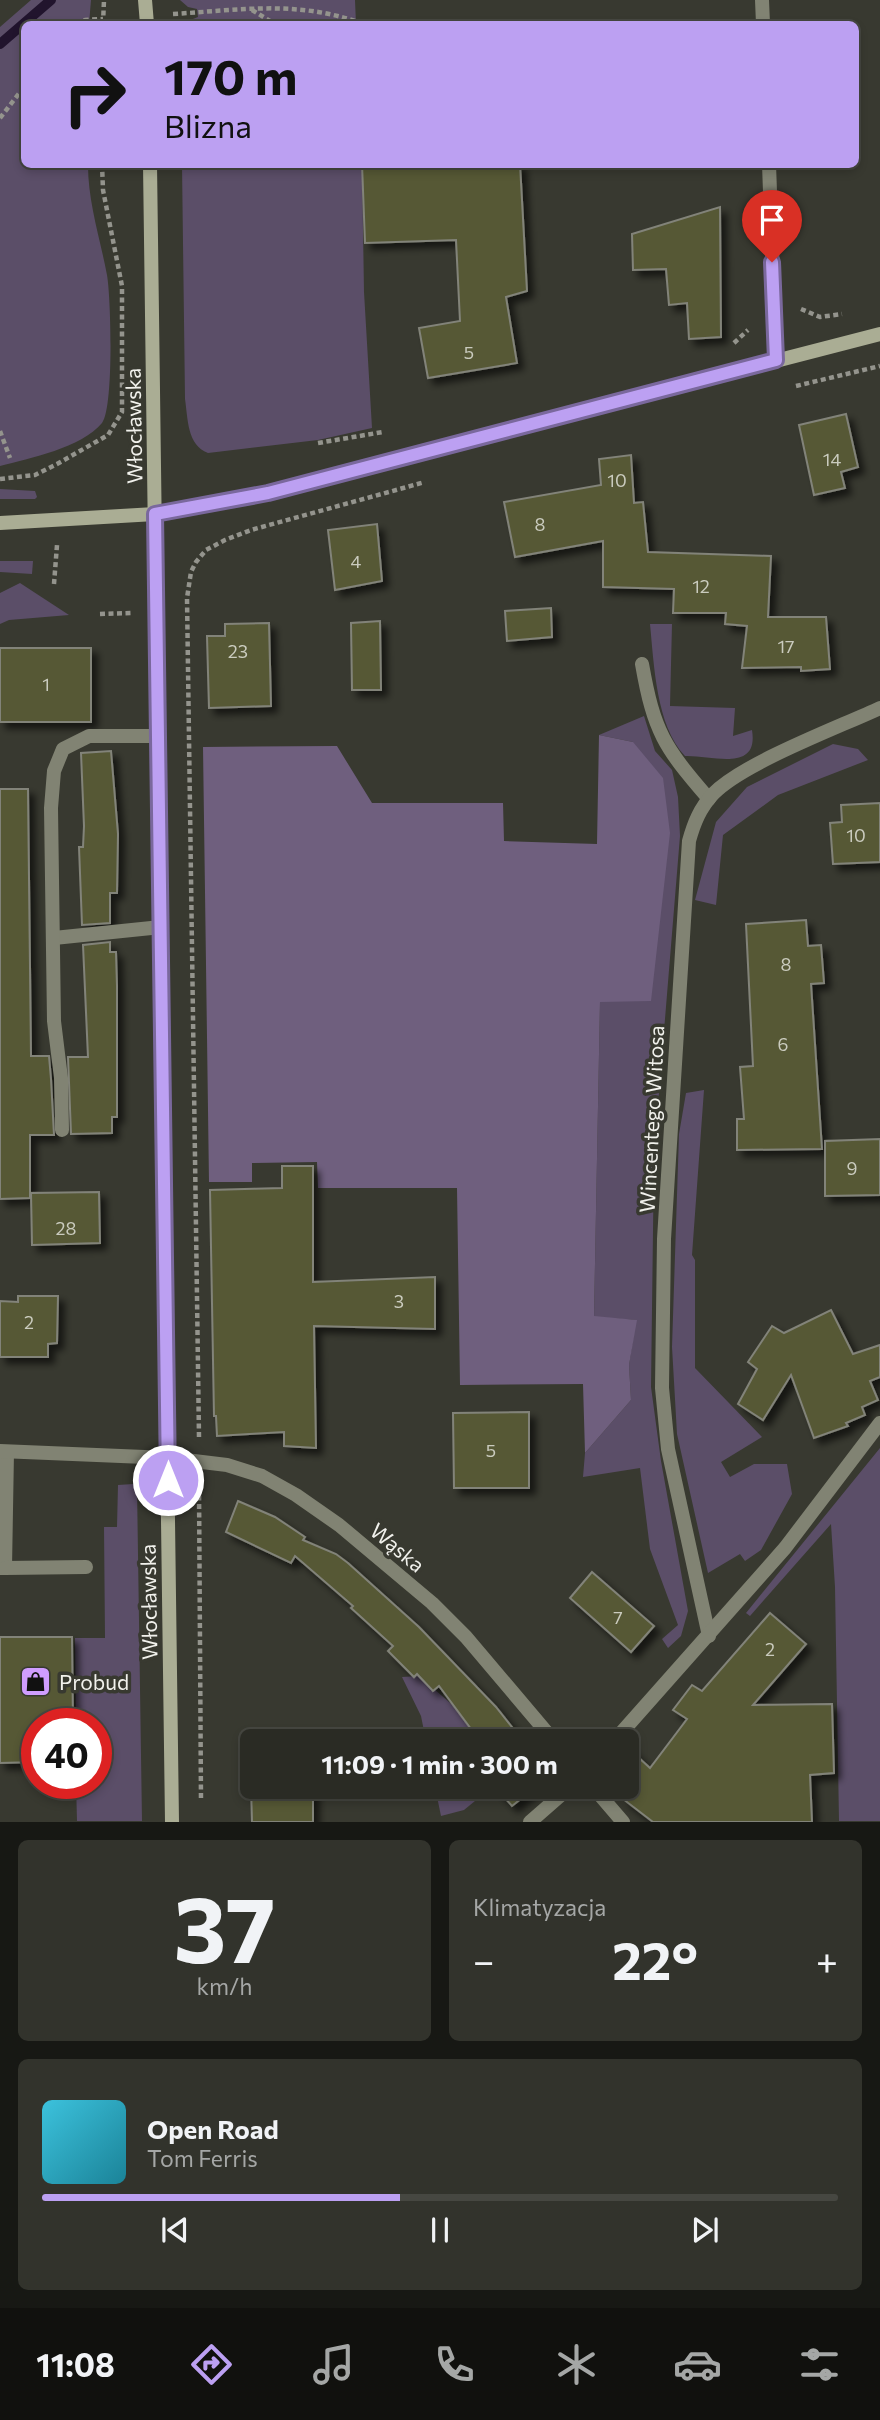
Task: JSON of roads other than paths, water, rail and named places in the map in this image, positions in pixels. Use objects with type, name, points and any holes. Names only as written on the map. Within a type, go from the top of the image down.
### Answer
[{"type":"street","points":[[762,0],[763,21]]},
{"type":"street","name":"Włocławska","points":[[150,168],[173,1822]]},
{"type":"street","points":[[769,168],[776,360]]},
{"type":"street","points":[[0,523],[155,514],[268,493],[880,334]]},
{"type":"street","points":[[642,664],[659,733],[676,761],[709,799]]},
{"type":"street","name":"Wincentego Witosa","points":[[709,1636],[668,1449],[662,1388],[664,1239],[688,841],[694,820],[709,799],[741,774],[880,708]]},
{"type":"street","points":[[62,1130],[61,1078],[54,1021],[51,808],[54,771],[63,749],[89,736],[159,736]]},
{"type":"street","points":[[54,938],[161,927]]},
{"type":"street","points":[[625,1729],[785,1548],[880,1423]]},
{"type":"street","points":[[4,1452],[3,1568],[86,1567]]},
{"type":"street","name":"Wąska","points":[[4,1452],[169,1458],[226,1465],[262,1476],[296,1495],[339,1525],[432,1603],[467,1637],[544,1729]]},
{"type":"street","points":[[530,1822],[556,1799]]},
{"type":"street","points":[[603,1799],[623,1822]]},
{"type":"waterway","points":[[27,21],[51,0]]},
{"type":"waterway","points":[[0,44],[21,26]]},
{"type":"place","name":"Probud","points":[[36,1681]]}]
